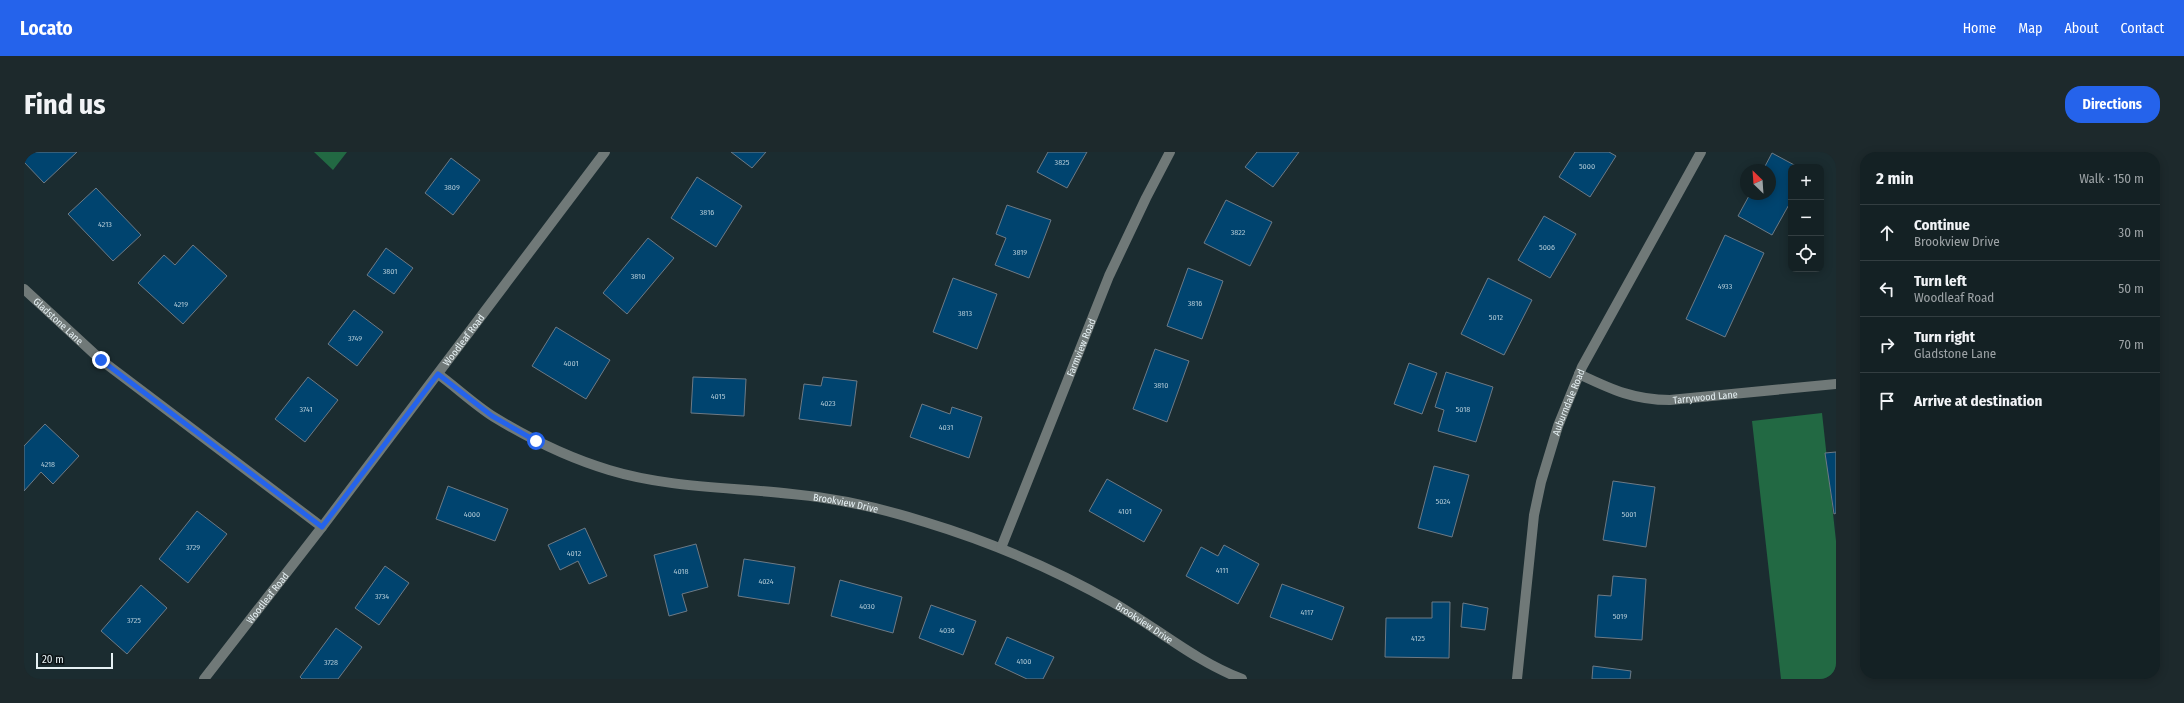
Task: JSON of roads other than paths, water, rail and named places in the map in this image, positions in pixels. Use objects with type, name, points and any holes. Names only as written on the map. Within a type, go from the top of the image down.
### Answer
[{"type":"street","name":"Woodleaf Road","points":[[204,679],[322,527],[605,152]]},
{"type":"street","name":"Farmview Road","points":[[1000,548],[1108,276],[1170,152]]},
{"type":"street","name":"Auburndale Road","points":[[1517,679],[1534,515],[1541,482],[1558,426],[1579,374],[1702,152]]},
{"type":"street","name":"Gladstone Lane","points":[[24,289],[101,360],[322,527]]},
{"type":"street","name":"Brookview Drive","points":[[438,374],[492,416],[536,441],[610,470],[637,477],[685,484],[795,494],[869,508],[924,521],[1000,548],[1047,568],[1115,604],[1187,651],[1242,679]]},
{"type":"street","name":"Tarrywood Lane","points":[[1579,374],[1624,394],[1654,400],[1670,400],[1836,384]]}]
